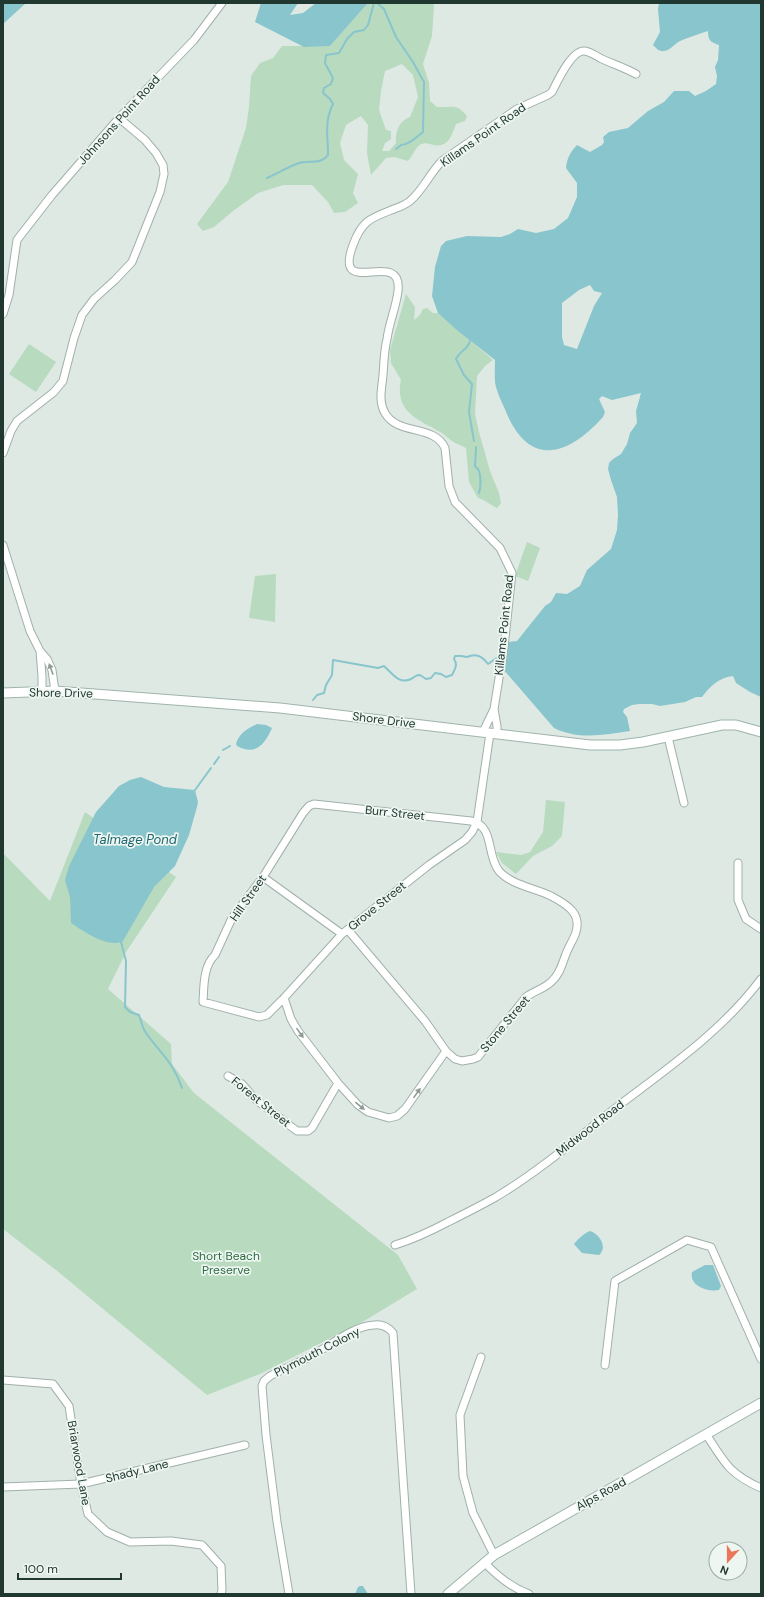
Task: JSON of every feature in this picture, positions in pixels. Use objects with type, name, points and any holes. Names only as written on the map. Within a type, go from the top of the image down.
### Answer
[{"type":"main road","name":"Shore Drive","points":[[3,693],[55,691],[280,708],[601,746],[628,744],[668,737],[726,724],[761,732]]},
{"type":"main road","name":"Alps Road","points":[[448,1594],[494,1555],[761,1403]]},
{"type":"street","name":"Johnsons Point Road","points":[[3,314],[9,296],[17,240],[52,195],[120,118],[194,40],[222,3]]},
{"type":"street","name":"Killams Point Road","points":[[490,733],[504,648],[512,573],[500,548],[455,502],[449,486],[443,442],[430,434],[404,428],[386,416],[382,408],[380,394],[384,354],[394,310],[398,283],[395,276],[389,272],[381,270],[362,274],[354,271],[350,266],[349,256],[358,233],[367,221],[404,205],[416,194],[433,170],[442,161],[517,109],[552,92],[570,60],[580,51],[584,50],[591,52],[636,74]]},
{"type":"street","points":[[3,453],[8,436],[17,421],[54,392],[63,382],[74,338],[82,315],[94,299],[132,262],[160,192],[164,174],[163,165],[145,140],[120,118]]},
{"type":"street","points":[[3,545],[22,609],[40,651],[42,691]]},
{"type":"street","points":[[40,651],[47,658],[52,670],[55,691]]},
{"type":"street","name":"Killams Point Road","points":[[490,733],[497,726],[494,709]]},
{"type":"street","name":"Grove Street","points":[[203,1002],[259,1017],[266,1015],[284,998],[345,932],[429,864],[465,840],[472,832],[477,822],[490,733]]},
{"type":"street","points":[[668,737],[684,803]]},
{"type":"street","name":"Burr Street","points":[[314,804],[477,822]]},
{"type":"street","name":"Hill Street","points":[[203,1002],[205,979],[210,959],[215,955],[232,918],[263,878],[303,813],[309,806],[314,804]]},
{"type":"street","name":"Stone Street","points":[[263,878],[345,932],[425,1021],[446,1051],[455,1059],[462,1061],[473,1060],[478,1057],[526,997],[534,991],[551,983],[559,973],[578,923],[575,914],[567,906],[551,896],[508,878],[499,871],[493,862],[486,830],[477,822]]},
{"type":"street","points":[[738,863],[738,900],[746,919],[761,929]]},
{"type":"street","name":"Midwood Road","points":[[395,1245],[409,1241],[496,1197],[526,1177],[634,1094],[721,1024],[741,1004],[761,979]]},
{"type":"street","points":[[284,998],[291,1019],[298,1031],[338,1083],[358,1105],[368,1112],[389,1118],[397,1116],[405,1109],[446,1051]]},
{"type":"street","name":"Forest Street","points":[[228,1076],[242,1084],[255,1099],[281,1119],[297,1130],[303,1132],[312,1128],[338,1083]]},
{"type":"street","points":[[605,1365],[615,1281],[687,1240],[711,1247],[761,1360]]},
{"type":"street","name":"Plymouth Colony","points":[[289,1594],[277,1522],[266,1435],[262,1386],[264,1381],[270,1376],[357,1330],[373,1325],[385,1326],[389,1328],[392,1333],[411,1594]]},
{"type":"street","points":[[481,1357],[460,1415],[463,1476],[473,1513],[494,1555]]},
{"type":"street","name":"Briarwood Lane","points":[[3,1380],[53,1384],[69,1406],[81,1484],[88,1514],[107,1532],[130,1542],[171,1540],[202,1545],[221,1566],[222,1590],[220,1594]]},
{"type":"street","points":[[706,1434],[728,1468],[745,1481],[761,1488]]},
{"type":"street","name":"Shady Lane","points":[[3,1487],[81,1484],[245,1445]]},
{"type":"street","points":[[484,1562],[492,1570],[520,1591],[529,1594]]},
{"type":"green space","points":[[368,3],[433,3],[432,36],[423,64],[429,83],[430,101],[437,107],[454,107],[460,109],[467,116],[465,121],[456,124],[449,140],[443,145],[426,143],[421,144],[417,147],[408,161],[394,157],[386,158],[371,175],[367,153],[368,125],[361,116],[346,125],[340,143],[344,160],[358,174],[353,193],[358,203],[345,212],[334,213],[328,202],[312,185],[283,185],[258,193],[214,227],[203,231],[197,224],[228,182],[246,128],[251,76],[260,63],[273,58],[282,46],[330,46]],"holes":[[[402,64],[413,75],[418,97],[410,117],[403,121],[398,127],[396,143],[389,151],[382,151],[385,143],[391,139],[391,131],[386,130],[379,110],[385,71]]]},
{"type":"green space","points":[[406,294],[415,307],[414,320],[420,315],[423,309],[427,308],[433,313],[438,313],[493,360],[485,366],[477,376],[475,414],[490,471],[499,493],[501,503],[497,508],[478,498],[469,482],[466,448],[454,442],[411,414],[405,408],[401,400],[401,380],[391,363],[390,350]]},
{"type":"green space","points":[[29,344],[56,362],[36,392],[9,374]]},
{"type":"green space","points":[[527,542],[540,548],[528,581],[515,576]]},
{"type":"green space","points":[[276,574],[275,622],[249,618],[255,576]]},
{"type":"green space","points":[[546,800],[565,802],[562,836],[552,846],[533,856],[516,874],[502,863],[496,852],[521,855],[530,852],[543,832]]},
{"type":"green space","name":"Short Beach Preserve","points":[[85,812],[176,877],[126,952],[108,989],[171,1044],[172,1064],[194,1093],[398,1255],[417,1289],[364,1321],[260,1374],[207,1395],[56,1270],[3,1229],[3,853],[50,901]]},
{"type":"water","points":[[3,3],[26,3],[3,24]]},
{"type":"water","points":[[261,3],[298,3],[290,15],[303,13],[316,3],[368,3],[330,46],[304,47],[255,22]]},
{"type":"water","points":[[659,3],[761,3],[761,697],[736,683],[733,676],[724,678],[716,683],[708,689],[702,697],[696,697],[685,702],[660,706],[652,704],[632,705],[624,709],[623,712],[627,717],[630,731],[591,736],[572,734],[554,728],[503,669],[507,642],[517,641],[545,606],[551,602],[556,593],[567,594],[580,586],[587,570],[611,549],[617,530],[618,515],[617,497],[608,469],[609,463],[621,454],[627,444],[630,433],[637,423],[636,411],[641,393],[612,400],[602,396],[599,399],[605,412],[603,417],[575,442],[561,448],[548,450],[535,448],[524,440],[513,426],[502,402],[495,384],[495,360],[438,313],[432,296],[435,267],[441,246],[446,241],[467,236],[501,237],[518,229],[536,233],[554,229],[568,218],[577,197],[577,183],[566,168],[569,156],[577,145],[590,152],[602,145],[604,142],[603,137],[609,132],[628,128],[648,111],[664,102],[674,91],[689,91],[695,96],[716,84],[717,76],[715,67],[718,60],[719,45],[710,40],[708,37],[708,31],[680,41],[666,50],[659,50],[653,45],[660,32],[658,9]],"holes":[[[590,285],[594,291],[602,293],[594,306],[577,349],[564,345],[562,337],[562,303],[579,290]]]},
{"type":"water","points":[[257,724],[266,725],[272,728],[263,743],[259,747],[250,750],[237,746],[237,740],[241,734]]},
{"type":"water","name":"Talmage Pond","points":[[141,777],[164,787],[195,790],[198,802],[189,835],[175,866],[154,887],[123,941],[111,943],[96,938],[71,923],[70,897],[65,880],[69,866],[96,812],[119,786],[130,780]]},
{"type":"water","points":[[590,1231],[597,1235],[602,1242],[603,1249],[599,1255],[582,1253],[574,1244],[581,1236]]},
{"type":"water","points":[[705,1265],[713,1265],[721,1286],[719,1290],[705,1289],[693,1281],[692,1272]]},
{"type":"water","points":[[360,1586],[363,1586],[368,1594],[355,1594]]},
{"type":"waterway","points":[[267,178],[299,163],[322,160],[328,155],[327,123],[333,104],[323,93],[324,88],[331,84],[333,78],[325,63],[326,55],[339,53],[347,39],[354,32],[364,30],[368,25],[374,3]]},
{"type":"waterway","points":[[377,3],[384,9],[396,37],[413,62],[424,82],[423,132],[410,142],[401,145],[396,149]]},
{"type":"waterway","points":[[470,341],[467,347],[456,359],[464,375],[472,384],[469,412],[474,441]]},
{"type":"waterway","points":[[476,447],[475,466],[479,471],[479,493]]},
{"type":"waterway","points":[[313,700],[317,695],[324,693],[326,685],[332,675],[333,660],[378,668],[384,666],[399,679],[407,680],[418,675],[426,679],[431,678],[435,673],[446,677],[452,675],[456,667],[454,659],[455,656],[467,657],[476,655],[481,657],[488,664],[498,657]]},
{"type":"waterway","points":[[223,750],[230,746]]},
{"type":"waterway","points":[[214,764],[219,757]]},
{"type":"waterway","points":[[195,790],[211,768]]},
{"type":"waterway","points":[[121,942],[126,961],[125,1007],[130,1012],[139,1015],[145,1031],[171,1065],[182,1088]]}]
